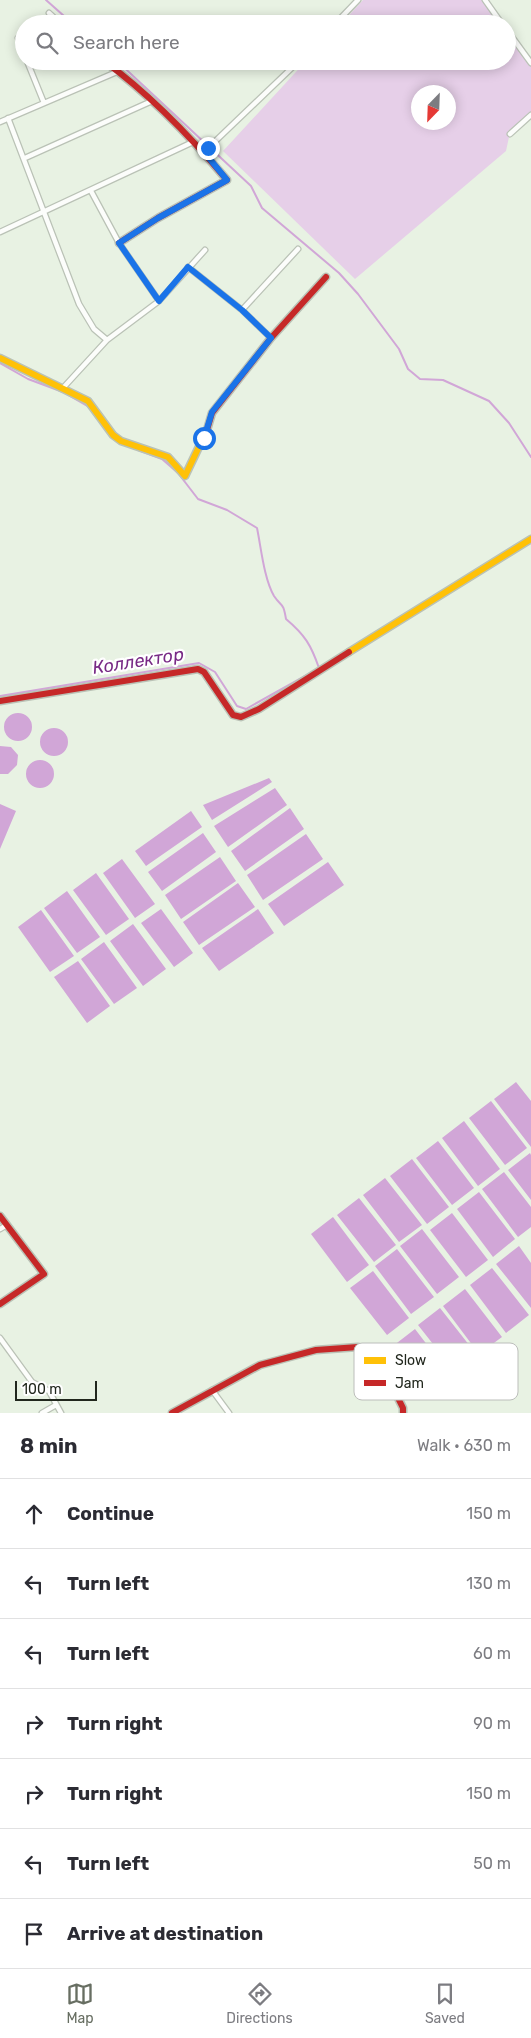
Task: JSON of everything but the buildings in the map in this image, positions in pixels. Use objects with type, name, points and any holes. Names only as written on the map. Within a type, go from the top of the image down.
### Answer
[{"type":"street","points":[[344,15],[358,0]]},
{"type":"street","points":[[485,0],[496,15]]},
{"type":"street","points":[[516,42],[531,63]]},
{"type":"street","points":[[31,70],[44,103]]},
{"type":"street","points":[[208,148],[290,70]]},
{"type":"street","points":[[0,122],[119,71],[193,142],[208,148],[227,180],[158,218],[119,243]]},
{"type":"street","points":[[25,158],[152,101]]},
{"type":"street","points":[[510,134],[531,115]]},
{"type":"street","points":[[8,118],[25,158],[79,304],[94,329],[107,340]]},
{"type":"street","points":[[0,232],[45,213],[193,142]]},
{"type":"street","points":[[91,191],[119,243],[159,301]]},
{"type":"street","points":[[242,310],[298,249]]},
{"type":"street","points":[[63,388],[107,340],[159,301],[188,267],[206,250]]},
{"type":"street","points":[[188,267],[242,310],[271,338]]},
{"type":"street","points":[[0,358],[88,401],[113,435],[121,441],[168,457],[185,476],[204,438],[212,412],[271,338],[326,277]]},
{"type":"street","points":[[0,701],[198,669],[204,672],[233,715],[241,717],[259,709],[531,539]]},
{"type":"street","points":[[0,1216],[44,1274],[0,1304]]},
{"type":"street","points":[[0,1228],[7,1224]]},
{"type":"street","points":[[0,1338],[32,1382],[49,1390],[61,1413]]},
{"type":"street","points":[[172,1413],[260,1365],[316,1350],[354,1347]]},
{"type":"street","points":[[212,1390],[229,1413]]},
{"type":"street","points":[[399,1400],[403,1413]]},
{"type":"street","points":[[42,1413],[56,1405]]},
{"type":"shaded area","points":[[363,0],[488,0],[498,15],[349,15]]},
{"type":"shaded area","points":[[516,41],[531,63],[531,118],[509,137],[506,151],[355,279],[223,151],[298,70],[516,70]]},
{"type":"shaded area","points":[[18,713],[28,717],[32,727],[28,737],[18,741],[8,737],[4,727],[8,717]]},
{"type":"shaded area","points":[[54,728],[64,732],[68,742],[64,752],[54,756],[44,752],[40,742],[44,732]]},
{"type":"shaded area","points":[[0,746],[11,747],[18,755],[17,765],[8,774],[0,774]]},
{"type":"shaded area","points":[[40,760],[50,764],[54,774],[50,784],[40,788],[30,784],[26,774],[30,764]]},
{"type":"shaded area","points":[[269,778],[272,782],[212,820],[203,805]]},
{"type":"shaded area","points":[[275,788],[287,805],[228,847],[214,826]]},
{"type":"shaded area","points":[[0,804],[16,811],[0,849]]},
{"type":"shaded area","points":[[290,808],[304,829],[245,871],[231,851]]},
{"type":"shaded area","points":[[191,811],[202,827],[146,866],[135,851]]},
{"type":"shaded area","points":[[203,833],[216,852],[162,891],[148,872]]},
{"type":"shaded area","points":[[306,834],[323,859],[263,900],[247,875]]},
{"type":"shaded area","points":[[220,857],[236,881],[181,919],[165,895]]},
{"type":"shaded area","points":[[122,859],[155,904],[135,918],[103,873]]},
{"type":"shaded area","points":[[328,862],[344,885],[284,926],[268,904]]},
{"type":"shaded area","points":[[96,873],[129,919],[106,935],[73,890]]},
{"type":"shaded area","points":[[238,883],[255,907],[199,945],[183,922]]},
{"type":"shaded area","points":[[67,891],[100,937],[77,953],[44,908]]},
{"type":"shaded area","points":[[161,909],[193,953],[174,967],[141,923]]},
{"type":"shaded area","points":[[258,909],[274,933],[219,971],[202,948]]},
{"type":"shaded area","points":[[41,910],[74,956],[50,972],[18,927]]},
{"type":"shaded area","points":[[133,924],[166,969],[143,986],[110,941]]},
{"type":"shaded area","points":[[104,942],[137,988],[114,1004],[81,959]]},
{"type":"shaded area","points":[[78,961],[110,1006],[87,1023],[54,977]]},
{"type":"shaded area","points":[[516,1082],[531,1101],[531,1147],[494,1099]]},
{"type":"shaded area","points":[[491,1101],[527,1148],[505,1165],[469,1118]]},
{"type":"shaded area","points":[[464,1121],[500,1169],[478,1186],[442,1138]]},
{"type":"shaded area","points":[[438,1141],[474,1188],[452,1205],[416,1158]]},
{"type":"shaded area","points":[[530,1153],[531,1155],[531,1200],[508,1170]]},
{"type":"shaded area","points":[[412,1159],[449,1207],[427,1224],[390,1176]]},
{"type":"shaded area","points":[[504,1172],[531,1207],[531,1227],[518,1237],[482,1189]]},
{"type":"shaded area","points":[[385,1178],[422,1225],[399,1242],[363,1195]]},
{"type":"shaded area","points":[[479,1192],[515,1239],[493,1257],[457,1209]]},
{"type":"shaded area","points":[[359,1198],[396,1245],[374,1262],[337,1215]]},
{"type":"shaded area","points":[[452,1213],[488,1260],[466,1277],[430,1230]]},
{"type":"shaded area","points":[[333,1217],[369,1265],[347,1282],[311,1234]]},
{"type":"shaded area","points":[[422,1229],[459,1277],[437,1294],[400,1246]]},
{"type":"shaded area","points":[[519,1246],[531,1263],[531,1308],[496,1264]]},
{"type":"shaded area","points":[[397,1249],[434,1297],[411,1314],[375,1266]]},
{"type":"shaded area","points":[[492,1268],[529,1315],[506,1333],[470,1285]]},
{"type":"shaded area","points":[[373,1271],[409,1318],[387,1335],[350,1288]]},
{"type":"shaded area","points":[[465,1289],[502,1337],[494,1343],[471,1343],[443,1306]]},
{"type":"shaded area","points":[[440,1308],[468,1343],[432,1343],[418,1325]]},
{"type":"shaded area","points":[[415,1329],[426,1343],[397,1343]]},
{"type":"waterway","points":[[46,0],[63,15]]},
{"type":"waterway","points":[[127,70],[251,186],[262,208],[339,273],[358,294],[399,349],[408,369],[420,379],[443,380],[489,401],[509,423],[531,457]]},
{"type":"waterway","name":"Коллектор","points":[[0,363],[28,379],[63,392],[89,407]]},
{"type":"waterway","name":"Коллектор","points":[[0,696],[199,663],[215,672],[237,706],[246,709],[319,668],[307,641],[286,619],[283,607],[274,596],[265,572],[257,528],[227,510],[198,499],[178,473],[162,459],[138,450]]},
{"type":"traffic: slow","points":[[0,358],[88,401],[113,435],[121,441],[168,457],[185,476],[207,430]]},
{"type":"traffic: slow","points":[[349,652],[531,539]]},
{"type":"traffic: jam","points":[[116,70],[169,117],[227,180],[158,218],[119,243]]},
{"type":"traffic: jam","points":[[207,430],[212,413],[271,338],[326,277]]},
{"type":"traffic: jam","points":[[0,701],[198,669],[204,672],[233,715],[241,717],[259,709],[349,652]]},
{"type":"traffic: jam","points":[[0,1216],[44,1274],[0,1304]]},
{"type":"traffic: jam","points":[[172,1413],[260,1365],[316,1350],[354,1347]]},
{"type":"traffic: jam","points":[[399,1400],[403,1413]]},
{"type":"route","points":[[204,438],[210,424],[212,412],[271,338],[242,310],[188,267],[159,301],[119,243],[158,218],[227,180],[204,152],[208,148]]}]
